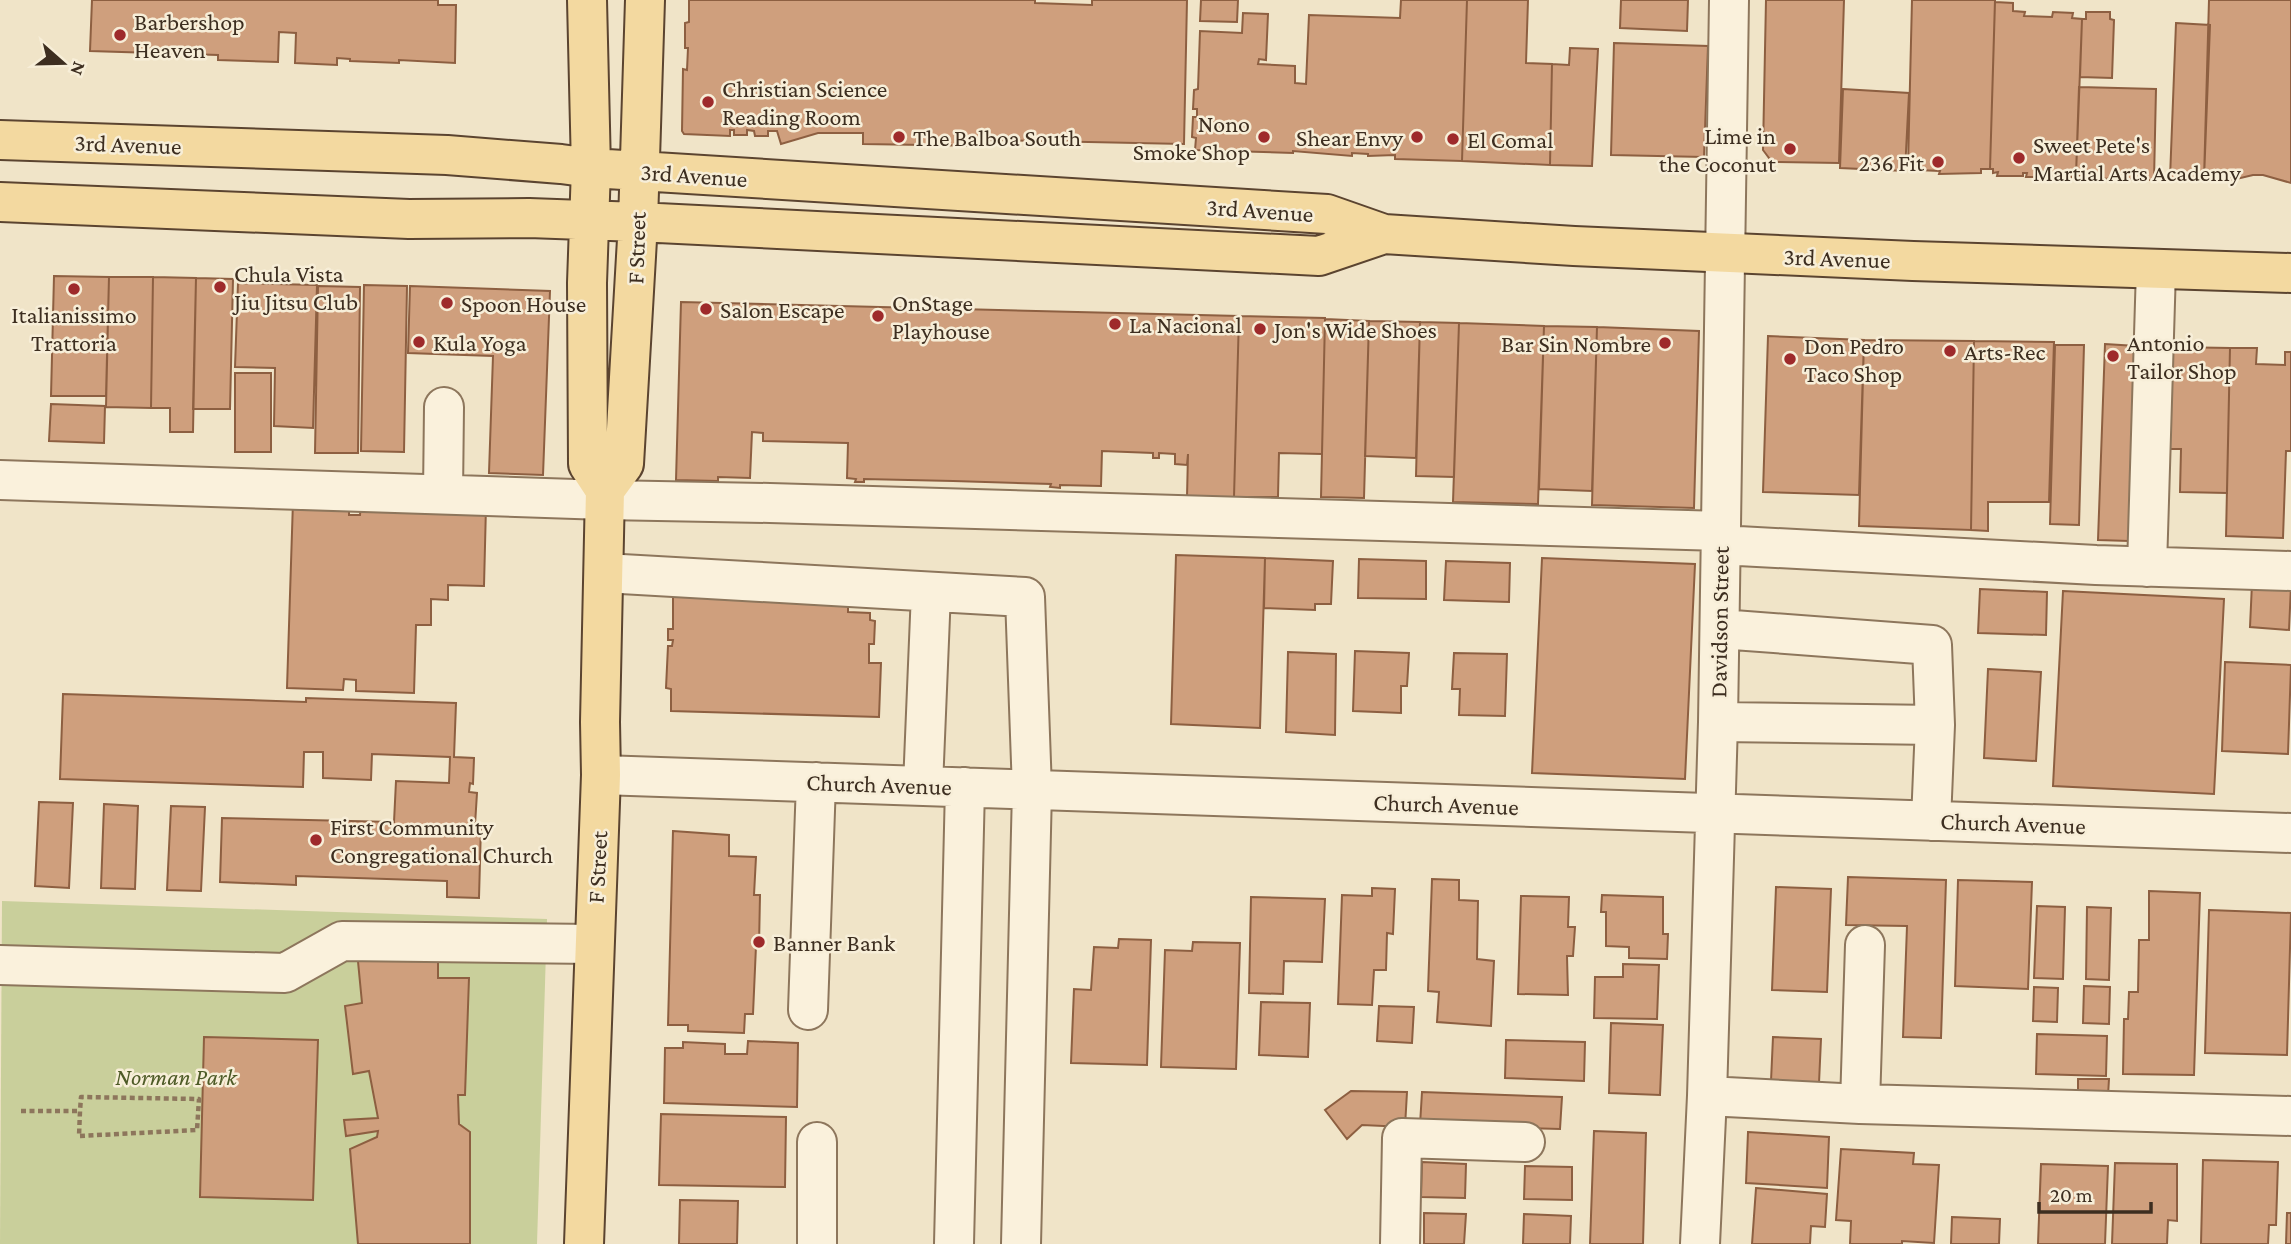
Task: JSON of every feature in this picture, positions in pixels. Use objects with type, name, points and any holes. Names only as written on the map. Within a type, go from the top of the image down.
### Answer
[{"type":"main road","name":"F Street","points":[[584,1244],[601,775],[605,495],[588,464],[591,168],[587,0]]},
{"type":"main road","name":"F Street","points":[[605,495],[624,464],[638,222],[645,0]]},
{"type":"main road","name":"3rd Avenue","points":[[0,140],[447,155],[591,168],[1327,214],[1384,234],[1574,246],[2291,273]]},
{"type":"main road","name":"3rd Avenue","points":[[0,202],[409,219],[515,218],[638,222],[1319,256],[1384,234]]},
{"type":"street","name":"Davidson Street","points":[[1700,1244],[1716,814],[1729,0]]},
{"type":"street","points":[[2147,566],[2157,269]]},
{"type":"street","points":[[443,494],[444,407]]},
{"type":"street","points":[[0,480],[443,494],[605,495],[1720,538],[2147,566],[2291,571]]},
{"type":"street","points":[[604,573],[1025,597],[1032,790],[1021,1244]]},
{"type":"street","points":[[923,786],[931,592]]},
{"type":"street","points":[[1720,629],[1932,645],[1935,725],[1931,821]]},
{"type":"street","points":[[1718,722],[1935,725]]},
{"type":"street","name":"Church Avenue","points":[[601,775],[2291,834]]},
{"type":"street","points":[[808,1010],[816,782]]},
{"type":"street","points":[[954,1244],[965,787]]},
{"type":"street","points":[[0,965],[285,973],[342,941],[593,944]]},
{"type":"street","points":[[1860,1104],[1865,944]]},
{"type":"street","points":[[1707,1096],[1860,1104],[2291,1116]]},
{"type":"street","points":[[1400,1244],[1402,1138],[1525,1142]]},
{"type":"street","points":[[817,1142],[817,1244]]},
{"type":"path","points":[[81,1097],[199,1099],[197,1130],[79,1136],[80,1111],[81,1097]]},
{"type":"path","points":[[20,1111],[80,1111]]},
{"type":"green space","name":"Norman Park","points":[[2,901],[547,919],[537,1244],[0,1244]]},
{"type":"building","points":[[92,0],[438,0],[438,5],[456,5],[455,63],[350,61],[337,58],[337,65],[295,63],[296,33],[279,32],[278,62],[218,60],[218,55],[90,51]]},
{"type":"building","points":[[689,0],[1035,0],[1035,3],[1092,5],[1092,0],[1187,0],[1184,144],[988,140],[987,146],[863,144],[863,133],[818,133],[781,144],[777,131],[768,131],[768,136],[755,136],[754,131],[747,130],[747,135],[734,135],[734,130],[730,130],[730,136],[684,134],[683,69],[687,70],[685,23],[689,22]]},
{"type":"building","points":[[1201,0],[1238,0],[1237,22],[1200,21]]},
{"type":"building","points":[[1401,0],[1467,0],[1462,161],[1395,159],[1395,155],[1368,156],[1352,153],[1352,156],[1293,151],[1195,150],[1196,138],[1192,137],[1193,117],[1197,117],[1197,109],[1193,109],[1194,90],[1198,89],[1200,31],[1242,33],[1243,13],[1268,14],[1266,60],[1259,59],[1258,64],[1295,66],[1295,83],[1306,84],[1309,15],[1400,18]]},
{"type":"building","points":[[1467,0],[1528,0],[1526,63],[1552,64],[1550,165],[1462,161]]},
{"type":"building","points":[[1621,0],[1688,0],[1687,31],[1620,28]]},
{"type":"building","points":[[1766,0],[1844,0],[1839,163],[1772,162],[1763,150]]},
{"type":"building","points":[[1912,0],[1995,0],[1990,169],[1981,169],[1981,173],[1939,174],[1940,171],[1918,170],[1918,167],[1908,166]]},
{"type":"building","points":[[2209,0],[2291,0],[2291,183],[2263,175],[2228,181],[2204,179]]},
{"type":"building","points":[[1995,2],[2013,3],[2013,11],[2025,12],[2024,16],[2052,17],[2053,12],[2073,13],[2072,18],[2082,19],[2076,175],[2071,174],[2071,178],[2045,177],[2046,174],[2042,174],[2042,177],[2026,177],[2027,173],[2023,173],[2023,176],[1997,176],[1998,172],[1993,173],[1993,169],[1990,169]]},
{"type":"building","points":[[2086,12],[2110,12],[2110,19],[2114,20],[2112,78],[2080,77],[2082,19],[2086,19]]},
{"type":"building","points":[[2176,23],[2210,25],[2204,179],[2170,178]]},
{"type":"building","points":[[1614,43],[1708,46],[1704,157],[1611,155]]},
{"type":"building","points":[[1570,48],[1598,49],[1592,166],[1550,165],[1552,64],[1569,65]]},
{"type":"building","points":[[2079,87],[2156,89],[2154,180],[2078,178]]},
{"type":"building","points":[[1843,89],[1909,93],[1905,171],[1840,168]]},
{"type":"building","points":[[54,276],[109,277],[106,396],[51,396]]},
{"type":"building","points":[[109,277],[153,277],[151,408],[106,407]]},
{"type":"building","points":[[153,277],[196,278],[193,432],[170,432],[170,408],[151,408]]},
{"type":"building","points":[[196,278],[233,279],[230,409],[193,409]]},
{"type":"building","points":[[238,283],[317,285],[313,428],[274,426],[275,368],[235,367]]},
{"type":"building","points":[[364,285],[407,286],[404,452],[361,451]]},
{"type":"building","points":[[318,286],[360,287],[358,453],[315,453]]},
{"type":"building","points":[[410,286],[550,291],[543,475],[489,473],[493,356],[408,353]]},
{"type":"building","points":[[681,302],[1239,316],[1234,497],[1187,497],[1188,454],[1187,465],[1175,464],[1175,454],[1159,453],[1159,458],[1153,458],[1153,453],[1102,451],[1101,486],[1060,485],[1060,488],[1050,487],[1051,484],[864,479],[864,482],[855,482],[856,479],[847,478],[848,443],[763,441],[763,433],[752,432],[750,478],[718,477],[718,481],[676,480]]},
{"type":"building","points":[[1239,316],[1325,318],[1322,454],[1279,453],[1278,497],[1234,497]]},
{"type":"building","points":[[1325,319],[1369,321],[1364,498],[1321,497]]},
{"type":"building","points":[[1369,321],[1420,322],[1416,458],[1365,456]]},
{"type":"building","points":[[1420,322],[1459,323],[1454,477],[1416,476]]},
{"type":"building","points":[[1459,323],[1544,326],[1538,504],[1453,502]]},
{"type":"building","points":[[1544,326],[1597,327],[1592,491],[1539,489]]},
{"type":"building","points":[[1597,327],[1699,331],[1694,508],[1592,505]]},
{"type":"building","points":[[1768,336],[1864,340],[1859,495],[1763,492]]},
{"type":"building","points":[[1864,340],[1974,341],[1971,530],[1859,526]]},
{"type":"building","points":[[1974,341],[2054,342],[2049,502],[1988,502],[1988,531],[1971,530]]},
{"type":"building","points":[[2105,344],[2136,346],[2129,541],[2098,540]]},
{"type":"building","points":[[2055,345],[2084,345],[2079,525],[2050,524]]},
{"type":"building","points":[[2171,347],[2230,348],[2227,493],[2180,492],[2181,449],[2169,449]]},
{"type":"building","points":[[2230,348],[2257,348],[2256,364],[2285,365],[2285,352],[2291,352],[2291,451],[2286,451],[2283,538],[2226,536]]},
{"type":"building","points":[[235,373],[271,373],[271,452],[235,452]]},
{"type":"building","points":[[51,404],[105,406],[104,443],[49,441]]},
{"type":"building","points":[[293,501],[349,503],[349,515],[360,515],[361,503],[486,506],[484,586],[448,585],[448,600],[431,599],[431,625],[416,625],[414,693],[356,691],[356,680],[344,679],[343,690],[287,688]]},
{"type":"building","points":[[1176,555],[1265,558],[1260,728],[1171,724]]},
{"type":"building","points":[[1265,558],[1333,561],[1331,604],[1315,604],[1315,610],[1264,608]]},
{"type":"building","points":[[1542,558],[1695,564],[1685,779],[1532,773]]},
{"type":"building","points":[[1359,559],[1426,561],[1426,599],[1358,598]]},
{"type":"building","points":[[1446,561],[1510,563],[1509,602],[1444,600]]},
{"type":"building","points":[[2252,583],[2291,586],[2289,630],[2250,627]]},
{"type":"building","points":[[1980,589],[2047,592],[2046,635],[1978,633]]},
{"type":"building","points":[[2063,591],[2224,599],[2214,794],[2053,786]]},
{"type":"building","points":[[673,593],[848,597],[848,612],[870,613],[870,620],[875,621],[874,644],[869,644],[869,663],[881,663],[879,717],[671,711],[671,689],[666,688],[668,646],[672,646],[673,640],[668,640],[668,629],[673,629]]},
{"type":"building","points":[[1355,651],[1409,653],[1407,686],[1401,686],[1401,713],[1353,711]]},
{"type":"building","points":[[1288,652],[1336,654],[1335,735],[1286,732]]},
{"type":"building","points":[[1454,653],[1507,654],[1505,716],[1459,715],[1460,689],[1452,689]]},
{"type":"building","points":[[2225,662],[2291,665],[2288,754],[2222,751]]},
{"type":"building","points":[[1988,669],[2041,672],[2036,761],[1984,758]]},
{"type":"building","points":[[63,694],[306,702],[306,698],[456,703],[454,757],[474,758],[473,784],[470,783],[469,792],[477,793],[475,825],[481,825],[479,898],[447,897],[447,881],[296,876],[296,885],[220,882],[222,818],[394,822],[396,781],[449,783],[450,757],[372,754],[371,780],[323,778],[323,752],[304,752],[303,787],[60,779]]},
{"type":"building","points":[[39,802],[73,803],[69,888],[35,886]]},
{"type":"building","points":[[104,804],[138,806],[135,889],[101,888]]},
{"type":"building","points":[[171,806],[205,807],[201,891],[167,890]]},
{"type":"building","points":[[673,831],[729,835],[729,856],[756,857],[754,895],[760,895],[759,946],[756,946],[753,1014],[745,1014],[744,1033],[688,1031],[688,1025],[668,1025]]},
{"type":"building","points":[[1848,877],[1946,880],[1941,1038],[1903,1037],[1907,926],[1846,925]]},
{"type":"building","points":[[1432,879],[1459,880],[1459,900],[1478,901],[1477,959],[1494,961],[1491,1026],[1437,1022],[1439,992],[1428,991]]},
{"type":"building","points":[[1958,880],[2032,882],[2028,989],[1955,986]]},
{"type":"building","points":[[1776,887],[1831,889],[1827,992],[1772,990]]},
{"type":"building","points":[[1372,888],[1395,889],[1393,934],[1387,933],[1386,970],[1374,970],[1372,1005],[1338,1004],[1342,895],[1372,896]]},
{"type":"building","points":[[2149,891],[2200,893],[2194,1075],[2123,1074],[2124,1019],[2128,1019],[2129,992],[2138,992],[2139,940],[2149,940]]},
{"type":"building","points":[[1602,895],[1663,897],[1663,934],[1668,934],[1667,959],[1629,958],[1629,947],[1606,946],[1606,912],[1601,912]]},
{"type":"building","points":[[1521,896],[1569,897],[1568,927],[1575,927],[1573,956],[1567,956],[1568,995],[1518,994]]},
{"type":"building","points":[[1251,897],[1325,899],[1322,962],[1284,961],[1283,994],[1249,993]]},
{"type":"building","points":[[2037,906],[2065,907],[2063,979],[2034,978]]},
{"type":"building","points":[[2087,907],[2111,908],[2109,980],[2086,979]]},
{"type":"building","points":[[2209,910],[2291,913],[2287,1055],[2205,1053]]},
{"type":"building","points":[[1119,939],[1151,940],[1147,1065],[1071,1063],[1074,989],[1091,990],[1094,947],[1118,948]]},
{"type":"building","points":[[1193,942],[1240,943],[1236,1069],[1161,1067],[1165,950],[1192,951]]},
{"type":"building","points":[[357,951],[438,952],[438,978],[469,978],[465,1095],[458,1095],[459,1124],[470,1132],[470,1244],[358,1244],[350,1149],[377,1137],[378,1131],[346,1136],[344,1120],[378,1118],[369,1071],[353,1074],[345,1006],[362,1003]]},
{"type":"building","points":[[1623,964],[1659,965],[1657,1019],[1594,1018],[1595,977],[1623,977]]},
{"type":"building","points":[[2084,986],[2110,987],[2109,1024],[2083,1023]]},
{"type":"building","points":[[2034,987],[2058,988],[2057,1022],[2033,1021]]},
{"type":"building","points":[[1261,1002],[1310,1003],[1308,1057],[1259,1055]]},
{"type":"building","points":[[1379,1006],[1414,1007],[1412,1043],[1377,1041]]},
{"type":"building","points":[[1611,1023],[1663,1025],[1660,1095],[1609,1093]]},
{"type":"building","points":[[2037,1034],[2107,1036],[2106,1076],[2036,1074]]},
{"type":"building","points":[[204,1037],[318,1040],[313,1200],[200,1197]]},
{"type":"building","points":[[1773,1037],[1821,1039],[1819,1083],[1771,1081]]},
{"type":"building","points":[[1506,1040],[1585,1042],[1584,1081],[1505,1078]]},
{"type":"building","points":[[748,1041],[798,1043],[797,1107],[664,1103],[665,1048],[683,1048],[683,1042],[725,1044],[725,1054],[747,1054]]},
{"type":"building","points":[[2078,1079],[2109,1079],[2108,1096],[2078,1095]]},
{"type":"building","points":[[1351,1091],[1407,1092],[1405,1127],[1362,1125],[1347,1139],[1325,1110]]},
{"type":"building","points":[[1422,1092],[1562,1097],[1560,1129],[1420,1125]]},
{"type":"building","points":[[661,1114],[786,1117],[785,1187],[659,1185]]},
{"type":"building","points":[[1594,1131],[1646,1133],[1643,1244],[1590,1244]]},
{"type":"building","points":[[1748,1132],[1829,1137],[1827,1188],[1746,1183]]},
{"type":"building","points":[[1841,1149],[1914,1153],[1913,1164],[1939,1165],[1934,1243],[1902,1241],[1902,1244],[1850,1244],[1851,1221],[1836,1220]]},
{"type":"building","points":[[2203,1160],[2278,1162],[2276,1225],[2269,1225],[2268,1244],[2201,1244]]},
{"type":"building","points":[[1422,1162],[1466,1164],[1465,1198],[1421,1197]]},
{"type":"building","points":[[2115,1163],[2177,1164],[2177,1221],[2168,1220],[2167,1244],[2112,1244]]},
{"type":"building","points":[[2041,1164],[2108,1166],[2105,1244],[2038,1244]]},
{"type":"building","points":[[1525,1166],[1572,1167],[1572,1200],[1524,1199]]},
{"type":"building","points":[[1756,1188],[1827,1194],[1825,1227],[1811,1226],[1810,1244],[1752,1244]]},
{"type":"building","points":[[680,1200],[738,1201],[737,1244],[679,1244]]},
{"type":"building","points":[[1424,1213],[1466,1214],[1464,1244],[1424,1244]]},
{"type":"building","points":[[2287,1213],[2291,1213],[2291,1244],[2286,1244]]},
{"type":"building","points":[[1524,1214],[1571,1216],[1570,1244],[1523,1244]]},
{"type":"building","points":[[1952,1217],[2000,1219],[1999,1244],[1951,1244]]},
{"type":"place","name":"Barbershop Heaven","points":[[120,35]]},
{"type":"place","name":"Christian Science Reading Room","points":[[708,102]]},
{"type":"place","name":"The Balboa South","points":[[899,137]]},
{"type":"place","name":"Nono Smoke Shop","points":[[1264,137]]},
{"type":"place","name":"Shear Envy","points":[[1417,137]]},
{"type":"place","name":"El Comal","points":[[1453,139]]},
{"type":"place","name":"Lime in the Coconut","points":[[1790,149]]},
{"type":"place","name":"Sweet Pete's Martial Arts Academy","points":[[2019,158]]},
{"type":"place","name":"236 Fit","points":[[1938,162]]},
{"type":"place","name":"Chula Vista Jiu Jitsu Club","points":[[220,287]]},
{"type":"place","name":"Italianissimo Trattoria","points":[[74,289]]},
{"type":"place","name":"Spoon House","points":[[447,303]]},
{"type":"place","name":"Salon Escape","points":[[706,309]]},
{"type":"place","name":"OnStage Playhouse","points":[[878,316]]},
{"type":"place","name":"La Nacional","points":[[1115,324]]},
{"type":"place","name":"Jon's Wide Shoes","points":[[1260,329]]},
{"type":"place","name":"Kula Yoga","points":[[419,342]]},
{"type":"place","name":"Bar Sin Nombre","points":[[1665,343]]},
{"type":"place","name":"Arts-Rec","points":[[1950,351]]},
{"type":"place","name":"Antonio Tailor Shop","points":[[2113,356]]},
{"type":"place","name":"Don Pedro Taco Shop","points":[[1790,359]]},
{"type":"place","name":"First Community Congregational Church","points":[[316,840]]},
{"type":"place","name":"Banner Bank","points":[[759,942]]}]
